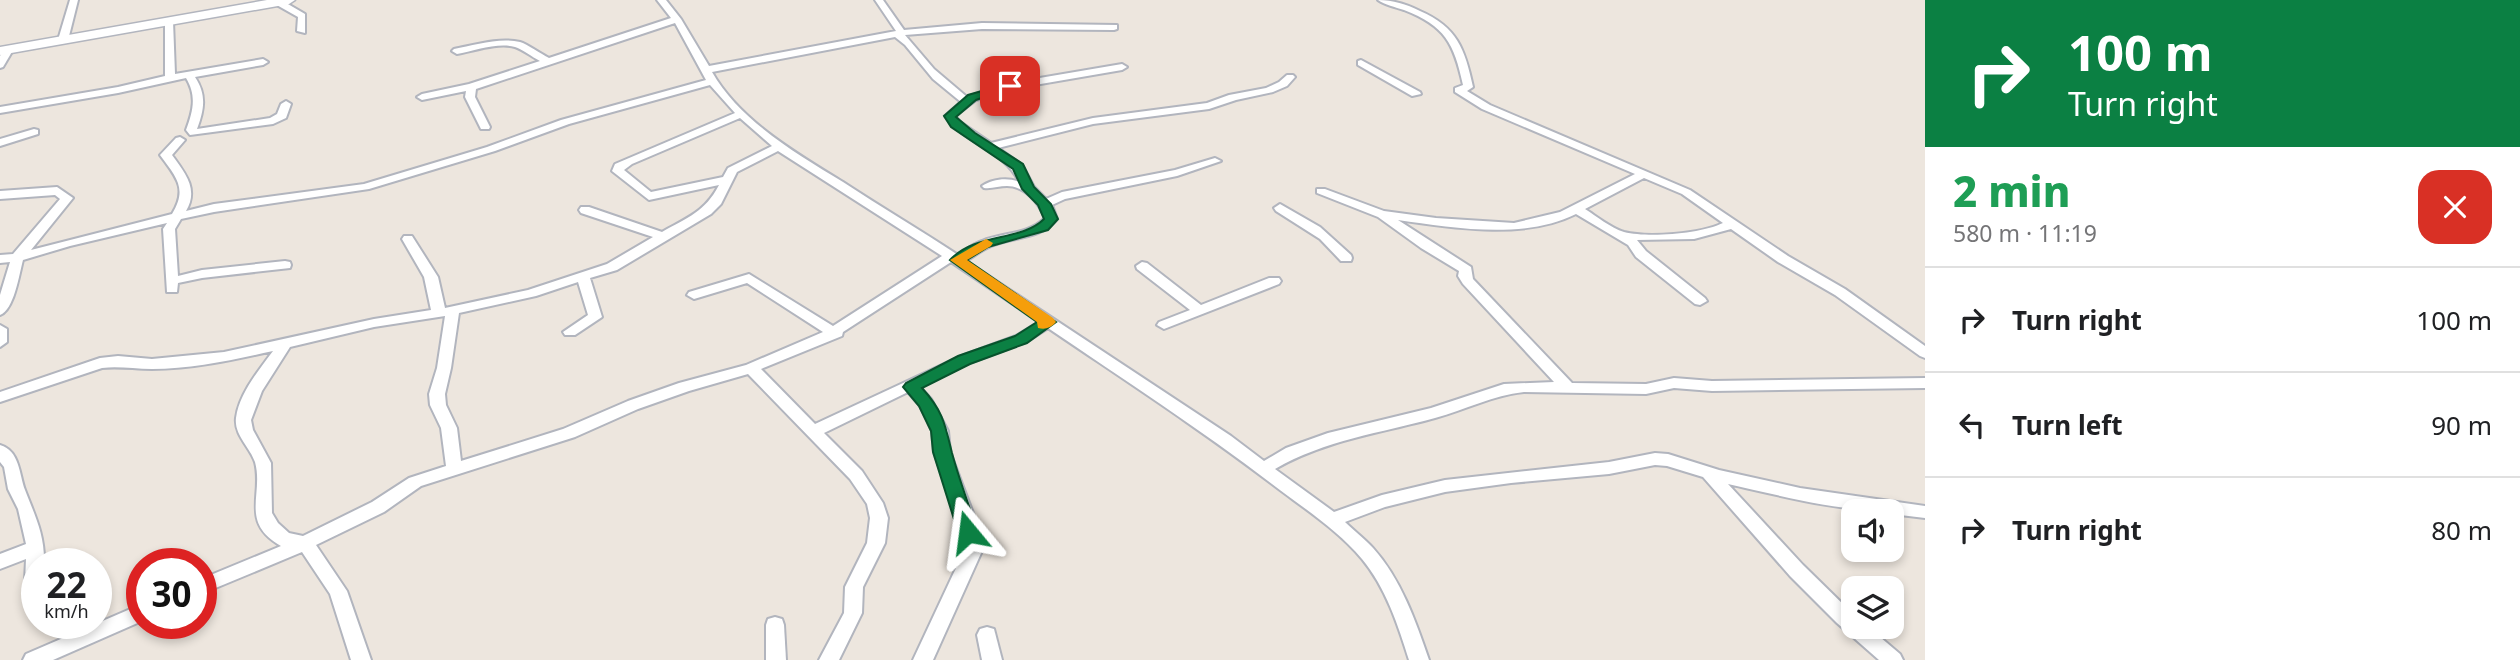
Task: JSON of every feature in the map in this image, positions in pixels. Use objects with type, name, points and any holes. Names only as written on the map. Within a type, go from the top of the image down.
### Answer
[{"type":"main road","points":[[4,51],[283,1]]},
{"type":"street","points":[[63,40],[74,0]]},
{"type":"street","points":[[662,0],[677,19],[708,76],[741,114],[779,147],[954,258],[1225,440],[1332,520],[1367,553],[1381,572],[1405,618],[1419,660]]},
{"type":"street","points":[[879,0],[919,58],[953,93],[967,101]]},
{"type":"street","points":[[1382,0],[1410,9],[1437,24],[1451,36],[1468,87],[1459,90],[1486,107],[1686,192],[1777,254],[1840,292],[1925,353]]},
{"type":"street","points":[[283,1],[302,16],[302,30]]},
{"type":"street","points":[[422,97],[471,88],[677,19]]},
{"type":"street","points":[[169,21],[170,78]]},
{"type":"street","points":[[0,259],[17,258],[66,243],[174,217],[268,199],[365,187],[491,149],[708,76],[900,34],[940,26],[981,24],[1114,27]]},
{"type":"street","points":[[457,51],[506,43],[521,45],[528,52],[548,61]]},
{"type":"street","points":[[0,65],[4,51]]},
{"type":"street","points":[[0,110],[263,62]]},
{"type":"street","points":[[1361,63],[1416,94]]},
{"type":"street","points":[[1028,189],[1021,173],[1009,158],[951,119],[952,113],[967,101],[1010,86],[1122,67]]},
{"type":"street","points":[[189,75],[200,96],[199,110],[191,130],[194,132],[273,121],[282,116],[286,104]]},
{"type":"street","points":[[990,147],[1093,121],[1209,106],[1233,97],[1269,90],[1283,84],[1290,77]]},
{"type":"street","points":[[471,88],[470,97],[485,127]]},
{"type":"street","points":[[725,180],[649,196],[618,171],[619,166],[741,114]]},
{"type":"street","points":[[0,143],[34,132]]},
{"type":"street","points":[[180,140],[166,155],[182,176],[186,187],[184,204],[169,229],[172,285],[202,274],[285,265]]},
{"type":"street","points":[[0,397],[100,363],[118,361],[152,364],[224,357],[374,323],[446,312],[583,278],[612,267],[715,204],[732,170],[779,147]]},
{"type":"street","points":[[1045,204],[1062,196],[1177,173],[1215,161]]},
{"type":"street","points":[[988,186],[1010,182],[1021,173]]},
{"type":"street","points":[[1321,191],[1382,214],[1436,222],[1514,227],[1547,220],[1576,209],[1642,175]]},
{"type":"street","points":[[217,580],[305,543],[378,507],[415,482],[454,467],[492,460],[569,433],[684,387],[751,367],[837,333],[954,258],[983,244],[1044,227],[1051,219],[1045,204],[1028,189],[1010,182]]},
{"type":"street","points":[[0,195],[57,191],[67,198],[17,258],[10,287],[0,311]]},
{"type":"street","points":[[1280,208],[1318,232],[1340,249],[1346,258]]},
{"type":"street","points":[[1576,209],[1623,235],[1641,254],[1700,300]]},
{"type":"street","points":[[585,210],[662,236]]},
{"type":"street","points":[[1382,214],[1425,245],[1461,265],[1466,270],[1468,281],[1568,388]]},
{"type":"street","points":[[1623,235],[1655,240],[1714,231],[1732,223]]},
{"type":"street","points":[[408,239],[431,277],[446,312],[444,368],[437,394],[438,405],[449,428],[454,467]]},
{"type":"street","points":[[1142,266],[1199,310]]},
{"type":"street","points":[[569,332],[595,317],[583,278]]},
{"type":"street","points":[[694,295],[749,278],[820,326],[837,333]]},
{"type":"street","points":[[1164,325],[1274,282]]},
{"type":"street","points":[[812,432],[912,387],[964,360],[1021,339],[1048,322]]},
{"type":"street","points":[[0,329],[0,342]]},
{"type":"street","points":[[286,342],[270,363],[270,370],[250,396],[243,426],[259,449],[266,473],[261,499],[266,523],[279,538],[289,543],[305,543]]},
{"type":"street","points":[[578,424],[667,387],[751,367]]},
{"type":"street","points":[[751,367],[856,475],[875,503],[879,518],[876,542],[853,587],[853,613],[829,660]]},
{"type":"street","points":[[1262,469],[1292,452],[1335,438],[1434,413],[1504,389],[1646,389],[1674,383],[1712,386],[1925,383]]},
{"type":"street","points":[[912,387],[926,404],[940,431],[942,452],[964,513],[973,551],[923,660]]},
{"type":"street","points":[[0,451],[12,466],[16,489],[26,509],[36,547],[0,562]]},
{"type":"street","points":[[1332,520],[1382,501],[1445,486],[1609,468],[1655,459],[1800,494],[1925,512]]},
{"type":"street","points":[[1708,472],[1853,626],[1893,660]]},
{"type":"street","points":[[305,543],[338,591],[361,660]]},
{"type":"street","points":[[33,660],[126,619]]},
{"type":"street","points":[[775,625],[776,660]]},
{"type":"street","points":[[987,635],[992,660]]},
{"type":"slow traffic","points":[[986,243],[957,260],[1048,322],[1043,324]]},
{"type":"route","points":[[968,532],[942,452],[940,431],[926,404],[912,387],[964,360],[1021,339],[1048,322],[957,260],[983,244],[1044,227],[1051,219],[1045,204],[1028,189],[1018,167],[1009,158],[956,124],[950,116],[972,98],[1010,86]]}]
